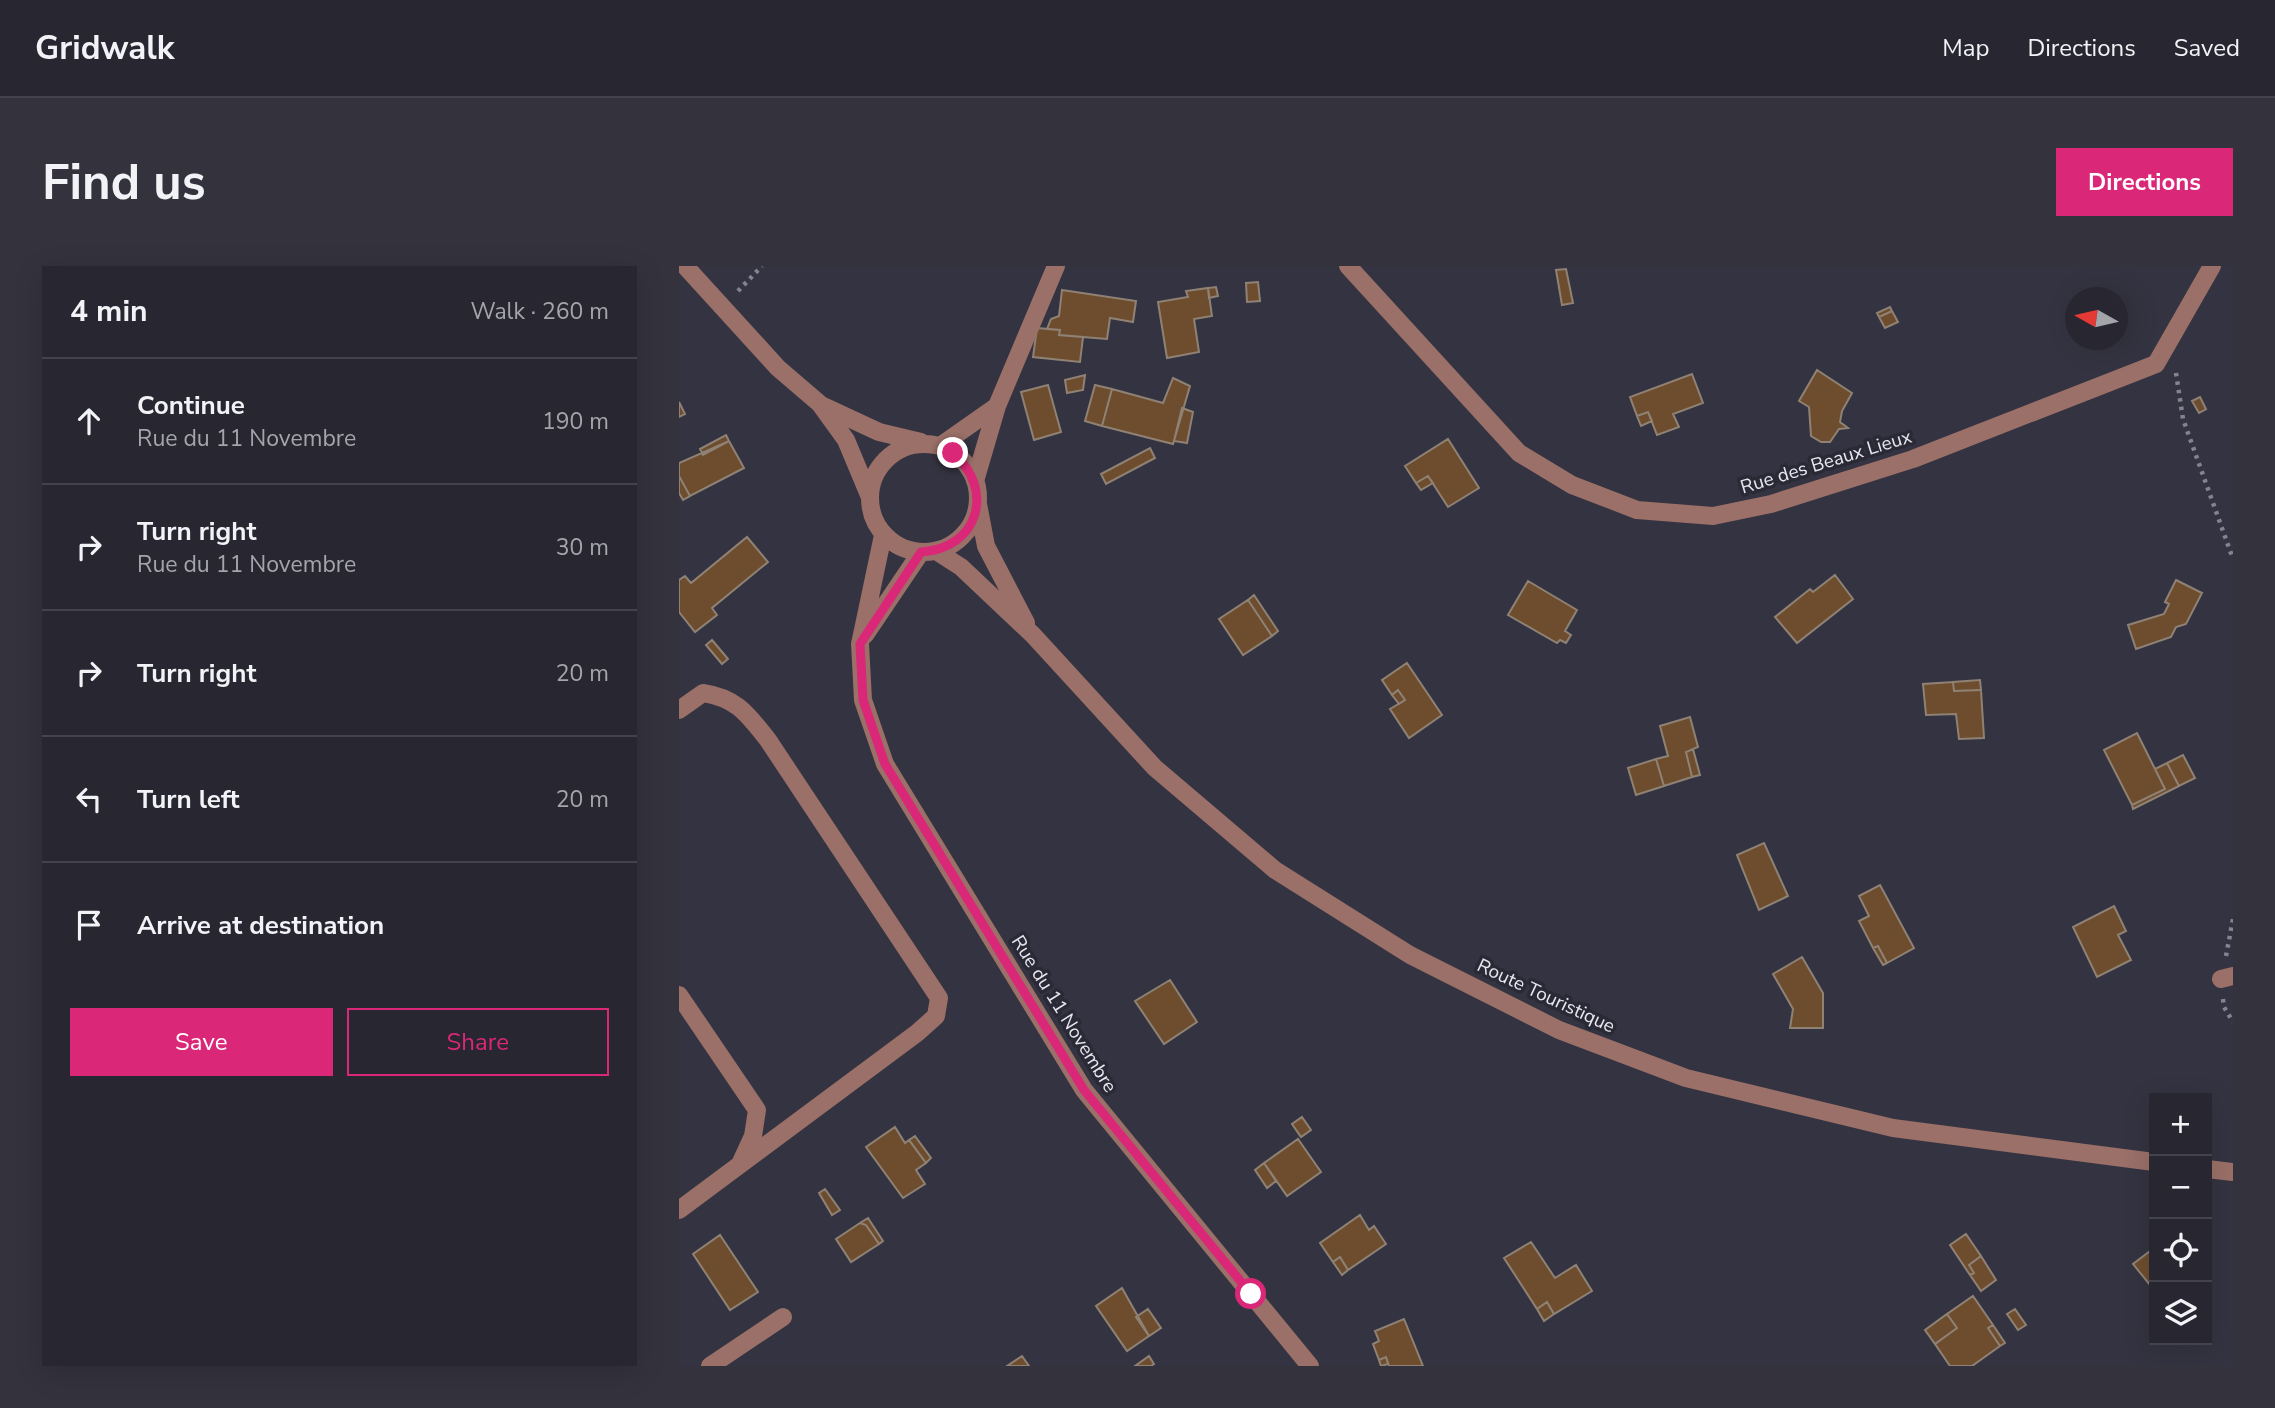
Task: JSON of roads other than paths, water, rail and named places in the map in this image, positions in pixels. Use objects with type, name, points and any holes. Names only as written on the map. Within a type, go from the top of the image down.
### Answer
[{"type":"street","points":[[685,266],[778,368],[820,404],[846,440],[870,495],[873,516],[883,535],[894,544],[928,552],[952,545],[965,533],[974,518],[978,501],[975,481],[964,462],[933,445],[879,432],[820,404]]},
{"type":"street","points":[[975,481],[997,406],[1056,266]]},
{"type":"street","name":"Rue des Beaux Lieux","points":[[1348,266],[1519,453],[1572,485],[1637,510],[1713,516],[1784,500],[1913,459],[2156,365],[2212,266]]},
{"type":"street","points":[[870,495],[873,479],[894,453],[909,446],[933,445],[997,406]]},
{"type":"street","name":"Route Touristique","points":[[978,501],[986,546],[1033,635]]},
{"type":"street","name":"Rue du 11 Novembre","points":[[883,535],[860,644],[863,700],[885,764],[1084,1090],[1310,1366]]},
{"type":"street","points":[[860,644],[928,552]]},
{"type":"street","name":"Route Touristique","points":[[928,552],[961,567],[1033,635],[1156,768],[1275,870],[1410,956],[1559,1030],[1686,1078],[1893,1128],[2149,1161]]},
{"type":"street","points":[[679,710],[703,693],[722,695],[741,705],[768,740],[939,998],[936,1016],[917,1033],[679,1210]]},
{"type":"street","points":[[679,995],[757,1110],[753,1136],[739,1165]]},
{"type":"street","points":[[2212,1169],[2233,1172]]},
{"type":"street","points":[[711,1366],[783,1317]]}]
